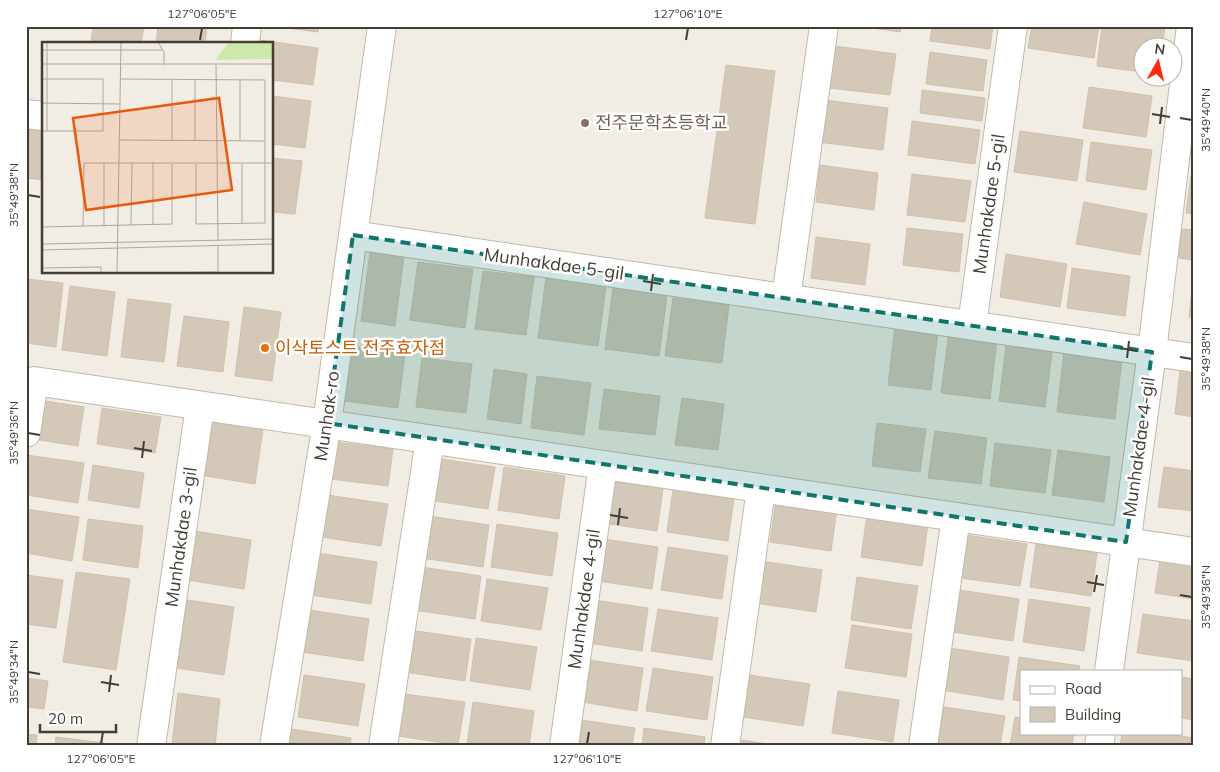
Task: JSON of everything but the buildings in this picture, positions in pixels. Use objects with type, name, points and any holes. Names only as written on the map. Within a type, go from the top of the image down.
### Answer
[{"type":"street","points":[[245,42],[247,26]]},
{"type":"street","name":"Munhak-ro","points":[[274,746],[327,423],[382,26]]},
{"type":"street","name":"Munhakdae 5-gil","points":[[972,325],[1013,26]]},
{"type":"street","points":[[1152,352],[1180,110],[1192,26]]},
{"type":"street","points":[[786,298],[822,38]]},
{"type":"street","points":[[26,114],[42,116]]},
{"type":"street","name":"Munhakdae 5-gil","points":[[353,235],[1194,358]]},
{"type":"street","name":"Munhakdae 4-gil","points":[[1109,670],[1152,352]]},
{"type":"street","points":[[26,433],[30,381],[327,423]]},
{"type":"street","name":"Munhakdae 3-gil","points":[[151,746],[200,406]]},
{"type":"street","name":"Munhakdae 4-gil","points":[[327,423],[430,440],[1194,552]]},
{"type":"street","points":[[383,746],[430,440]]},
{"type":"street","name":"Munhakdae 4-gil","points":[[564,740],[603,465]]},
{"type":"street","points":[[725,746],[761,489]]},
{"type":"street","points":[[923,746],[956,517]]},
{"type":"highlighted area","points":[[353,235],[1152,352],[1126,542],[327,423]]},
{"type":"place","name":"전주문학초등학교","points":[[585,123]]},
{"type":"place","name":"이삭토스트 전주효자점","points":[[265,348]]}]
